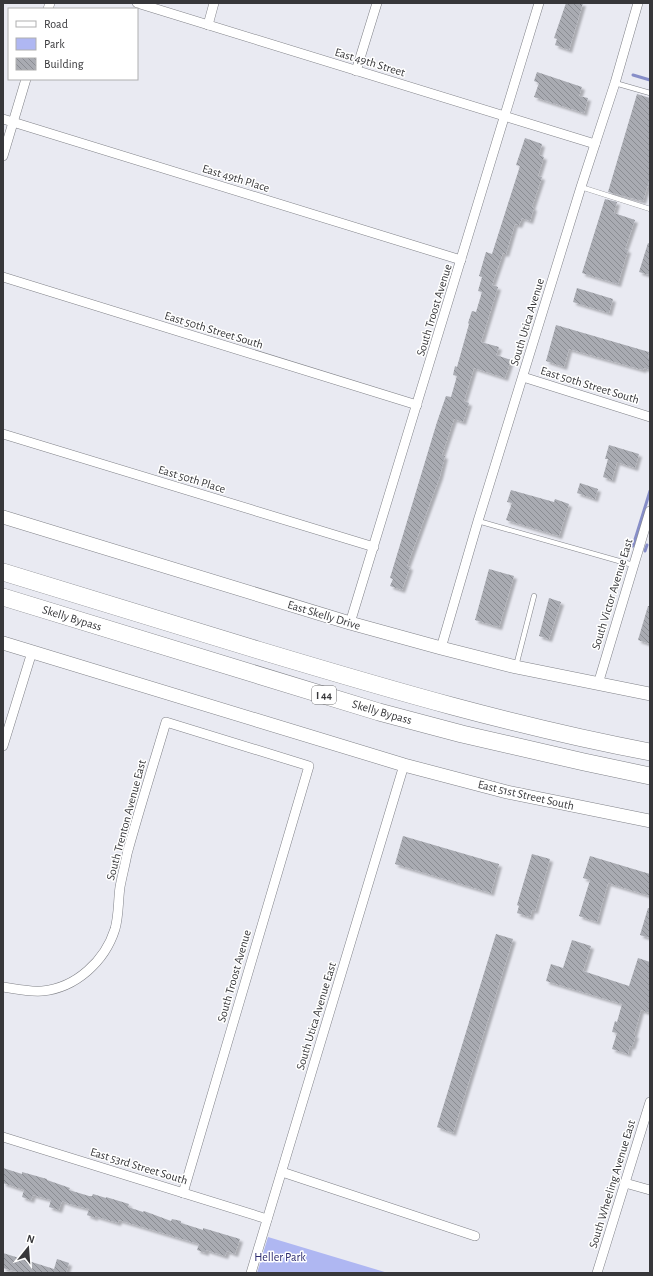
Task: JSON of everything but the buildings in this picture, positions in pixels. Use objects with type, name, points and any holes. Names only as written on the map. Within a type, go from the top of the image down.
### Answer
[{"type":"highway","name":"Skelly Bypass","points":[[3,572],[386,688],[482,714],[587,739],[650,752]]},
{"type":"highway","name":"Skelly Bypass","points":[[3,597],[379,712],[462,734],[650,776]]},
{"type":"main road","name":"East Skelly Drive","points":[[3,517],[350,623],[441,648],[516,666],[650,694]]},
{"type":"main road","points":[[3,643],[404,765]]},
{"type":"main road","name":"East 51st Street South","points":[[404,765],[507,792],[650,821]]},
{"type":"street","name":"East 49th Street","points":[[138,3],[595,144]]},
{"type":"street","points":[[208,25],[214,3]]},
{"type":"street","points":[[356,71],[377,3]]},
{"type":"street","name":"South Troost Avenue","points":[[350,623],[418,405],[539,3]]},
{"type":"street","name":"South Utica Avenue","points":[[441,648],[580,187],[615,82],[638,3]]},
{"type":"street","points":[[3,156],[26,80]]},
{"type":"street","name":"East 49th Place","points":[[3,119],[461,260]]},
{"type":"street","name":"East 50th Street South","points":[[3,278],[418,405]]},
{"type":"street","name":"East 50th Street South","points":[[523,377],[650,417]]},
{"type":"street","name":"East 50th Place","points":[[3,434],[374,547]]},
{"type":"street","name":"South Victor Avenue East","points":[[598,684],[650,511]]},
{"type":"street","points":[[3,746],[32,652]]},
{"type":"street","name":"South Trenton Avenue East","points":[[3,987],[20,990],[43,991],[60,987],[73,981],[86,972],[104,953],[115,928],[120,888],[128,854],[166,722],[309,766]]},
{"type":"street","name":"South Utica Avenue East","points":[[251,1273],[404,765]]},
{"type":"street","name":"South Troost Avenue","points":[[183,1193],[309,766]]},
{"type":"street","name":"South Wheeling Avenue East","points":[[598,1273],[650,1102]]},
{"type":"street","name":"East 53rd Street South","points":[[3,1137],[267,1219]]},
{"type":"street","points":[[282,1172],[475,1236]]},
{"type":"street","points":[[625,1183],[650,1190]]},
{"type":"lane","points":[[615,82],[650,93]]},
{"type":"lane","points":[[580,187],[650,209]]},
{"type":"lane","points":[[478,522],[633,565]]},
{"type":"lane","points":[[516,666],[534,596]]},
{"type":"green space","name":"Heller Park","points":[[268,1237],[388,1273],[257,1273]]},
{"type":"waterway","points":[[633,75],[650,80]]},
{"type":"waterway","points":[[633,546],[650,491]]},
{"type":"waterway","points":[[645,551],[647,545]]}]
